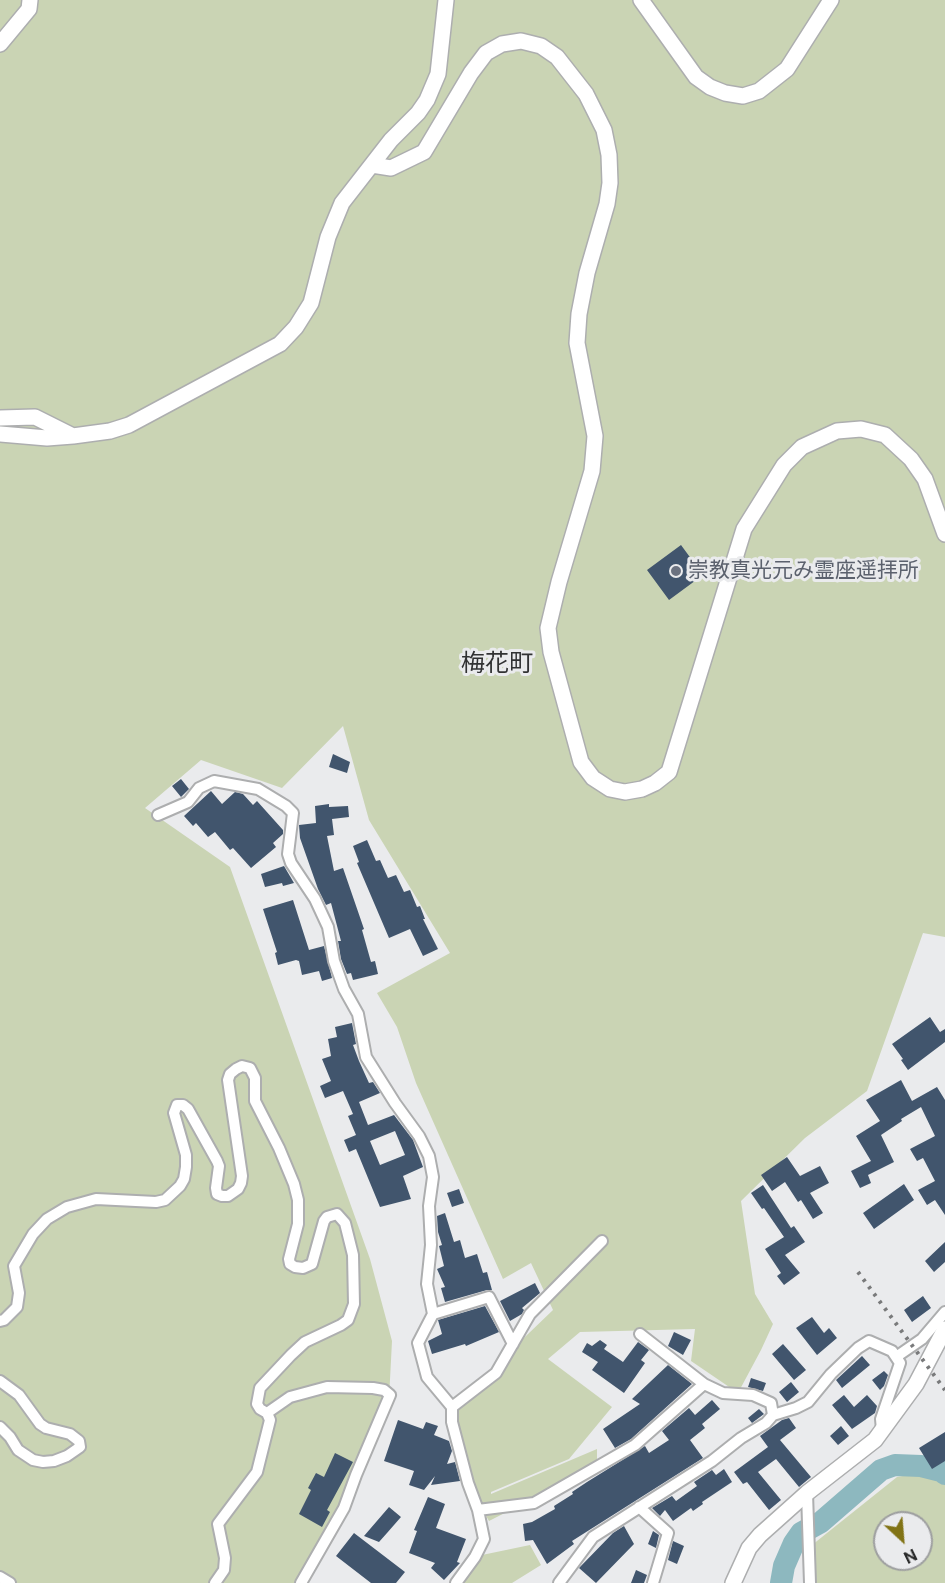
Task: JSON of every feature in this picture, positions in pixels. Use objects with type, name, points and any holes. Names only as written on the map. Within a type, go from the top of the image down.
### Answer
[{"type":"street","points":[[0,44],[29,9],[30,0]]},
{"type":"street","points":[[0,434],[47,438],[110,431],[129,425],[280,344],[296,327],[311,303],[328,237],[342,203],[391,140],[418,113],[426,100],[438,74],[446,0]]},
{"type":"street","points":[[641,0],[696,77],[710,87],[725,93],[743,96],[759,91],[788,69],[831,0]]},
{"type":"street","points":[[372,165],[391,168],[424,152],[471,73],[486,54],[502,44],[521,41],[541,46],[558,57],[586,94],[604,129],[609,155],[610,183],[607,204],[587,273],[579,314],[577,343],[595,436],[592,471],[559,582],[548,628],[551,652],[581,762],[593,778],[610,789],[625,792],[642,789],[655,783],[669,772],[744,529],[784,465],[802,447],[837,431],[861,429],[885,435],[911,459],[925,479],[945,534]]},
{"type":"street","points":[[0,418],[35,417],[73,436]]},
{"type":"street","points":[[158,815],[188,802],[199,788],[214,781],[258,789],[286,806],[293,813],[288,854],[291,863],[315,899],[328,927],[334,962],[357,1014],[366,1057],[419,1136],[429,1156],[433,1177],[429,1206],[431,1245],[427,1284],[433,1314],[418,1343],[427,1377],[452,1407],[452,1422],[478,1510],[484,1539],[475,1557],[456,1583]]},
{"type":"street","points":[[2,1318],[17,1307],[18,1281],[14,1266],[33,1234],[47,1219],[67,1207],[96,1199],[156,1202],[165,1200],[180,1186],[184,1179],[186,1155],[174,1113],[177,1105],[188,1108],[218,1161],[217,1194],[228,1196],[238,1189],[242,1176],[228,1080],[230,1074],[236,1069],[242,1066],[250,1068],[255,1078],[255,1101],[279,1148],[298,1200],[298,1224],[289,1259],[290,1264],[303,1268],[312,1264],[324,1221],[327,1217],[337,1214],[345,1223],[353,1255],[354,1304],[348,1320],[305,1342],[260,1388],[257,1404],[267,1413],[270,1420],[257,1472],[218,1524],[225,1558],[224,1570],[215,1583]]},
{"type":"street","points":[[452,1407],[496,1373],[530,1314],[602,1241]]},
{"type":"street","points":[[433,1314],[489,1297],[513,1344]]},
{"type":"street","points":[[896,1357],[922,1339],[945,1312]]},
{"type":"street","points":[[734,1583],[749,1548],[760,1535],[807,1493],[875,1440],[916,1383],[945,1329]]},
{"type":"street","points":[[640,1334],[704,1384],[723,1393],[753,1395],[771,1403],[773,1415]]},
{"type":"street","points":[[559,1583],[593,1537],[712,1461],[741,1437],[766,1423],[773,1415],[808,1402],[831,1374],[858,1348],[869,1341],[892,1351],[900,1362],[881,1419],[882,1430]]},
{"type":"street","points":[[0,1381],[19,1395],[40,1424],[46,1428],[70,1434],[79,1442],[80,1447],[54,1461],[33,1460],[18,1450],[0,1427]]},
{"type":"street","points":[[478,1510],[534,1503],[634,1445],[704,1384]]},
{"type":"street","points":[[267,1413],[290,1397],[327,1387],[373,1388],[384,1390],[390,1395],[344,1508],[301,1583]]},
{"type":"street","points":[[807,1493],[810,1583]]},
{"type":"street","points":[[639,1507],[668,1533],[653,1583]]},
{"type":"street","points":[[0,1577],[9,1583]]},
{"type":"green space","points":[[0,0],[945,0],[945,937],[923,933],[867,1091],[805,1138],[741,1201],[755,1294],[773,1324],[738,1393],[691,1361],[695,1329],[580,1332],[548,1359],[612,1407],[569,1459],[491,1492],[491,1494],[597,1449],[597,1466],[489,1521],[461,1473],[452,1407],[553,1310],[531,1263],[503,1279],[416,1083],[397,1027],[377,993],[450,953],[369,820],[343,726],[282,788],[201,760],[145,808],[230,867],[370,1259],[392,1341],[389,1399],[362,1468],[299,1583],[8,1583],[0,1578]]},
{"type":"green space","points":[[945,1468],[945,1583],[814,1583],[812,1545],[897,1477]]},
{"type":"green space","points":[[530,1545],[541,1565],[512,1583],[456,1583],[482,1555]]},
{"type":"building","points":[[681,545],[703,575],[669,600],[647,570]]},
{"type":"building","points":[[333,754],[350,762],[347,773],[329,767]]},
{"type":"building","points":[[181,779],[189,789],[181,797],[172,786]]},
{"type":"building","points":[[211,791],[222,804],[235,792],[243,794],[253,805],[257,801],[283,830],[283,834],[273,843],[276,847],[251,868],[233,848],[230,850],[215,832],[208,837],[196,823],[193,826],[184,816]]},
{"type":"building","points":[[329,804],[329,807],[348,806],[349,817],[332,819],[334,835],[327,836],[334,871],[343,868],[364,929],[362,930],[371,962],[375,961],[378,974],[353,980],[351,973],[347,974],[341,959],[338,941],[341,941],[331,903],[326,905],[318,889],[300,838],[299,825],[316,823],[315,806]]},
{"type":"building","points":[[367,840],[376,861],[380,860],[388,878],[396,875],[404,892],[410,890],[417,907],[420,906],[425,919],[423,919],[438,949],[423,956],[410,929],[389,938],[357,863],[359,862],[353,846]]},
{"type":"building","points":[[284,866],[294,883],[265,887],[261,874]]},
{"type":"building","points":[[293,900],[309,950],[324,946],[332,978],[322,981],[319,971],[302,975],[299,961],[296,960],[278,965],[275,953],[277,952],[263,909]]},
{"type":"building","points":[[930,1017],[940,1032],[945,1029],[945,1042],[908,1070],[892,1044]]},
{"type":"building","points":[[352,1023],[356,1044],[353,1045],[359,1061],[369,1083],[373,1082],[380,1093],[359,1102],[368,1125],[394,1115],[413,1140],[423,1167],[403,1176],[411,1199],[380,1207],[356,1149],[349,1152],[344,1140],[356,1135],[348,1116],[353,1114],[343,1091],[325,1098],[320,1086],[331,1081],[322,1059],[331,1056],[328,1039],[337,1037],[335,1027]],"holes":[[[395,1131],[405,1155],[380,1165],[370,1141]]]},
{"type":"building","points":[[901,1080],[912,1101],[937,1087],[945,1100],[945,1215],[935,1200],[927,1205],[918,1190],[935,1181],[923,1158],[917,1161],[910,1149],[935,1136],[921,1107],[881,1135],[894,1162],[868,1175],[871,1183],[860,1188],[851,1171],[871,1161],[856,1136],[880,1121],[866,1100]]},
{"type":"building","points":[[787,1157],[800,1176],[820,1166],[829,1183],[810,1193],[823,1213],[813,1219],[801,1200],[798,1202],[785,1182],[772,1191],[761,1175]]},
{"type":"building","points":[[904,1184],[914,1200],[874,1229],[863,1213]]},
{"type":"building","points":[[763,1185],[791,1228],[794,1226],[805,1242],[785,1255],[800,1273],[784,1285],[777,1276],[781,1273],[765,1249],[784,1237],[751,1193]]},
{"type":"building","points":[[459,1189],[464,1203],[452,1207],[447,1193]]},
{"type":"building","points":[[445,1213],[454,1242],[460,1240],[465,1258],[477,1254],[483,1273],[487,1272],[492,1290],[445,1302],[441,1288],[445,1287],[437,1269],[444,1266],[439,1246],[442,1245],[437,1216]]},
{"type":"building","points":[[945,1242],[945,1262],[934,1272],[925,1261]]},
{"type":"building","points":[[535,1283],[540,1293],[522,1308],[524,1310],[522,1314],[510,1321],[500,1301]]},
{"type":"building","points":[[923,1296],[931,1308],[912,1322],[904,1310]]},
{"type":"building","points":[[485,1306],[499,1332],[466,1346],[465,1344],[432,1354],[428,1341],[442,1334],[438,1320]]},
{"type":"building","points":[[812,1317],[824,1333],[829,1328],[837,1338],[817,1355],[796,1328]]},
{"type":"building","points":[[674,1332],[691,1340],[683,1355],[668,1346]]},
{"type":"building","points":[[600,1340],[607,1345],[604,1349],[623,1362],[638,1342],[649,1350],[641,1360],[645,1363],[624,1393],[592,1370],[598,1362],[582,1352],[587,1343],[592,1346]]},
{"type":"building","points":[[783,1344],[806,1370],[794,1380],[772,1354]]},
{"type":"building","points":[[862,1356],[870,1365],[842,1388],[836,1380]]},
{"type":"building","points":[[668,1365],[692,1384],[631,1439],[615,1448],[603,1429],[640,1404],[632,1399]]},
{"type":"building","points":[[884,1371],[888,1375],[880,1390],[872,1380]]},
{"type":"building","points":[[751,1378],[766,1383],[763,1391],[748,1387]]},
{"type":"building","points":[[791,1382],[799,1392],[787,1402],[779,1392]]},
{"type":"building","points":[[844,1395],[854,1407],[867,1395],[877,1406],[875,1413],[852,1429],[832,1405]]},
{"type":"building","points":[[712,1400],[720,1409],[702,1424],[705,1428],[690,1440],[703,1458],[572,1541],[574,1544],[547,1564],[533,1540],[525,1541],[523,1524],[532,1522],[555,1509],[554,1506],[573,1494],[572,1492],[645,1446],[649,1453],[669,1440],[662,1431],[689,1408],[695,1415]]},
{"type":"building","points":[[759,1409],[764,1414],[752,1423],[748,1418]]},
{"type":"building","points":[[789,1418],[796,1428],[780,1440],[811,1477],[799,1487],[776,1459],[758,1472],[781,1500],[769,1510],[747,1482],[743,1484],[734,1472],[768,1447],[760,1436],[782,1420]]},
{"type":"building","points":[[398,1420],[423,1429],[426,1422],[438,1426],[434,1435],[449,1441],[452,1451],[447,1464],[455,1462],[460,1481],[431,1485],[435,1476],[424,1490],[409,1485],[414,1471],[384,1461]]},
{"type":"building","points":[[841,1426],[849,1436],[838,1445],[830,1436]]},
{"type":"building","points":[[945,1432],[945,1461],[932,1469],[919,1448]]},
{"type":"building","points":[[335,1453],[353,1462],[327,1510],[330,1512],[322,1527],[299,1514],[311,1490],[308,1488],[316,1473],[324,1477]]},
{"type":"building","points":[[724,1469],[732,1482],[702,1502],[703,1504],[693,1511],[691,1508],[673,1521],[665,1510],[660,1516],[652,1508],[672,1496],[676,1501],[697,1486],[694,1482],[712,1470],[716,1475]]},
{"type":"building","points":[[428,1497],[445,1504],[436,1528],[466,1539],[457,1562],[460,1563],[444,1580],[431,1568],[435,1563],[409,1553],[417,1531],[414,1530]]},
{"type":"building","points":[[389,1507],[401,1517],[379,1542],[364,1536]]},
{"type":"building","points":[[624,1526],[634,1544],[596,1583],[579,1568],[613,1533]]},
{"type":"building","points":[[653,1531],[659,1535],[656,1548],[648,1544]]},
{"type":"building","points":[[354,1533],[405,1572],[396,1583],[371,1583],[336,1556]]},
{"type":"building","points":[[673,1541],[684,1546],[677,1564],[668,1560]]},
{"type":"building","points":[[636,1570],[647,1575],[644,1583],[631,1583]]},
{"type":"waterway","points":[[781,1583],[784,1566],[801,1533],[821,1522],[881,1470],[895,1465],[921,1466],[945,1474]]},
{"type":"railway","points":[[858,1272],[945,1390]]},
{"type":"place","name":"崇教真光元み霊座遥拝所","points":[[676,571]]},
{"type":"district","name":"梅花町","points":[[497,664]]}]
